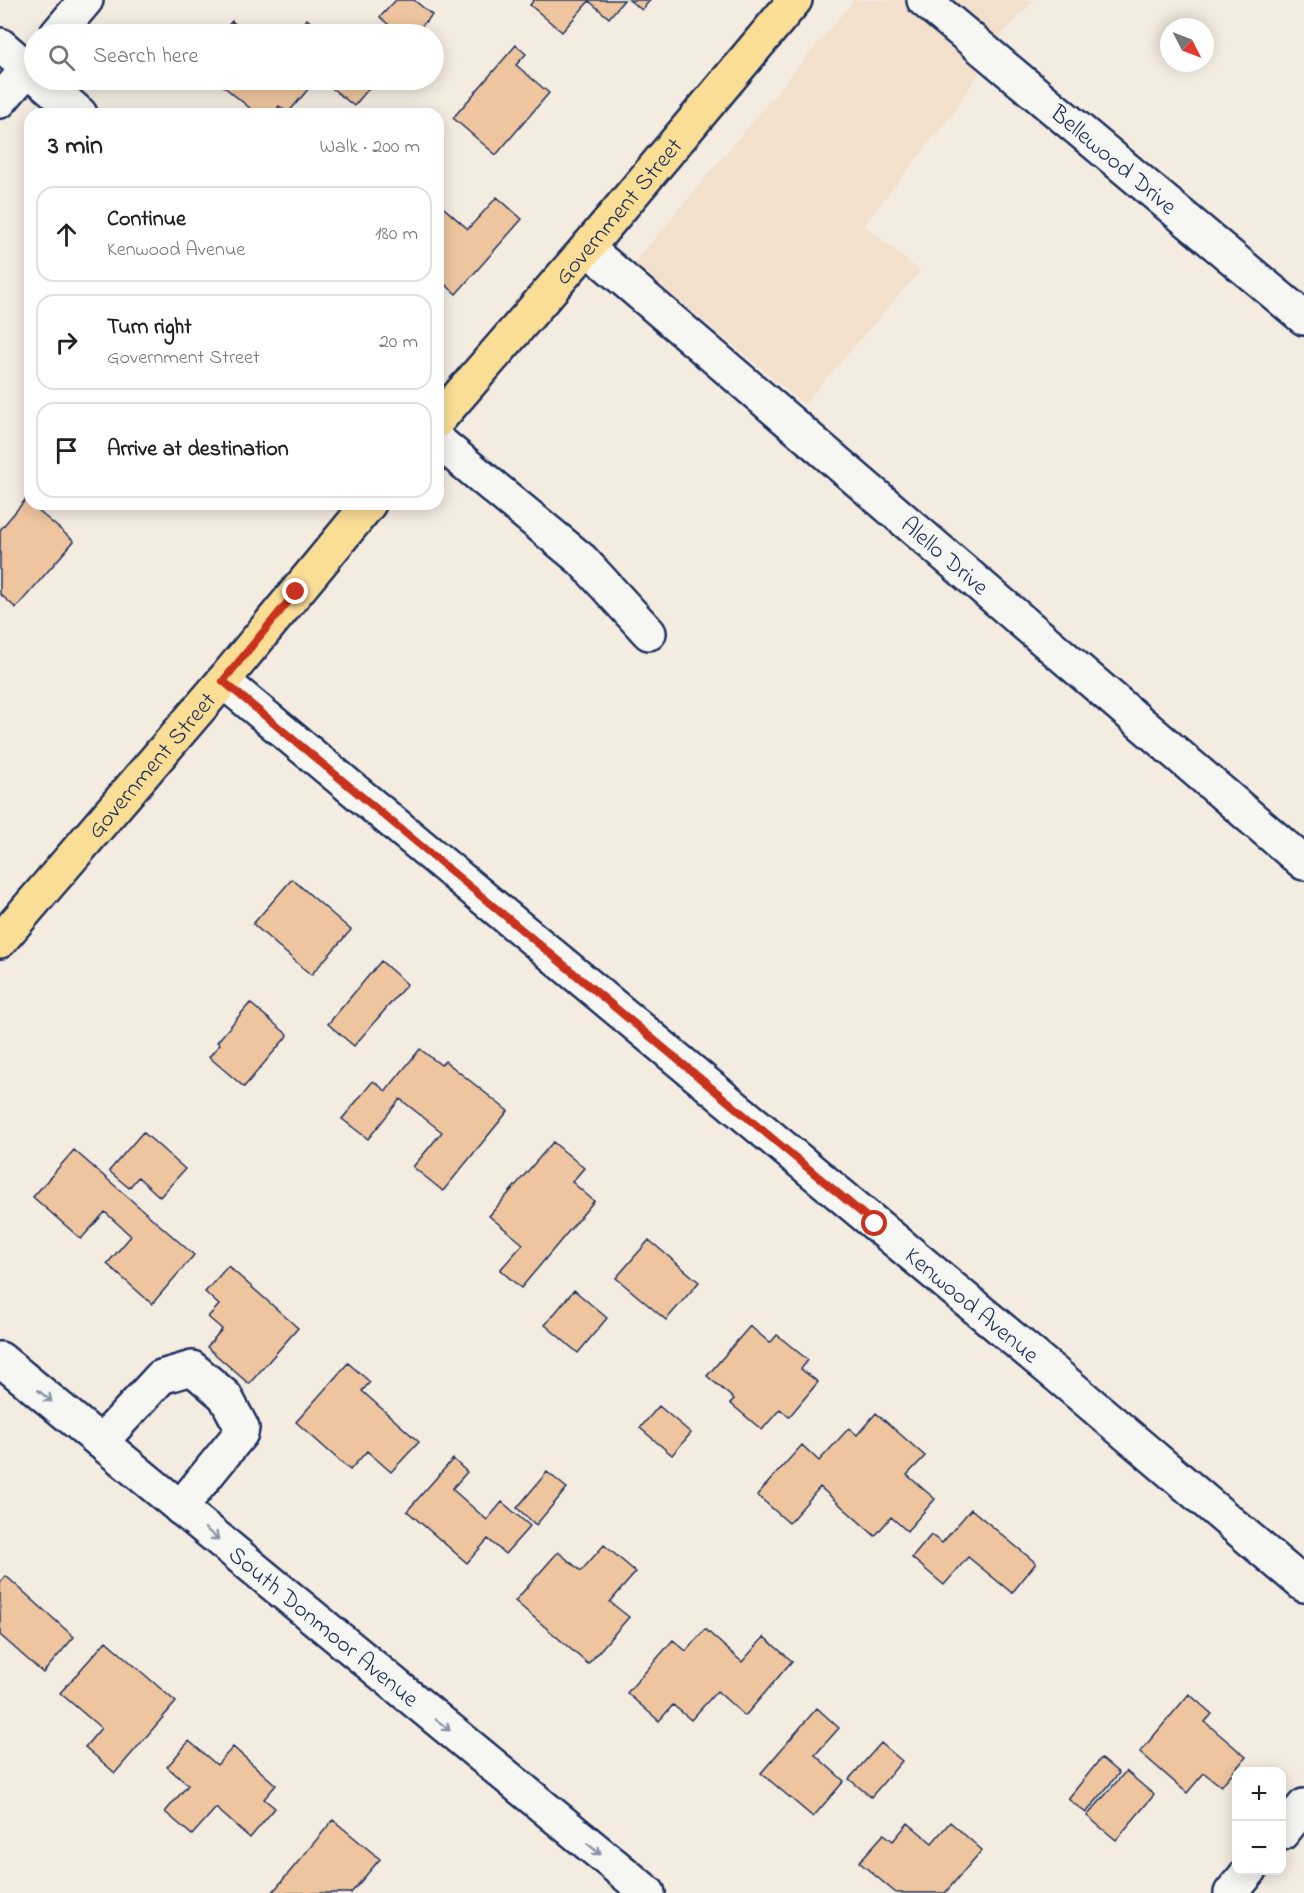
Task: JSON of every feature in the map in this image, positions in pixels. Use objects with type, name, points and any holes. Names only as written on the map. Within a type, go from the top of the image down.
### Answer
[{"type":"main road","name":"Government Street","points":[[444,413],[587,248],[795,0]]},
{"type":"main road","name":"Government Street","points":[[0,941],[223,681],[364,510]]},
{"type":"street","points":[[66,24],[86,0]]},
{"type":"street","name":"Bellewood Drive","points":[[924,0],[1304,318]]},
{"type":"street","points":[[0,45],[24,63]]},
{"type":"street","points":[[0,101],[24,80]]},
{"type":"street","points":[[54,90],[74,108]]},
{"type":"street","name":"Alello Drive","points":[[587,248],[1304,863]]},
{"type":"street","points":[[444,446],[582,560],[649,633]]},
{"type":"street","name":"Kenwood Avenue","points":[[223,681],[1058,1376],[1304,1585]]},
{"type":"street","name":"South Donmoor Avenue","points":[[0,1359],[648,1893]]},
{"type":"street","points":[[101,1442],[161,1377],[192,1368],[225,1396],[242,1428],[180,1508]]},
{"type":"street","points":[[1286,1827],[1304,1806]]},
{"type":"street","points":[[1231,1893],[1246,1875]]},
{"type":"shaded area","points":[[854,0],[1034,0],[1003,34],[953,113],[864,225],[920,271],[804,404],[634,263]]},
{"type":"building","points":[[396,0],[414,0],[432,15],[423,24],[388,24],[380,17]]},
{"type":"building","points":[[534,0],[624,0],[609,18],[589,1],[562,32],[530,5]]},
{"type":"building","points":[[629,0],[650,0],[642,10]]},
{"type":"building","points":[[307,19],[313,24],[303,24]]},
{"type":"building","points":[[516,45],[526,54],[516,65],[549,93],[496,155],[453,118]]},
{"type":"building","points":[[228,90],[308,90],[292,108],[279,106],[278,108],[250,108]]},
{"type":"building","points":[[334,90],[368,90],[354,106]]},
{"type":"building","points":[[497,197],[522,219],[456,294],[444,283],[444,208],[468,229]]},
{"type":"building","points":[[24,501],[24,510],[37,510],[74,541],[16,608],[0,594],[0,530]]},
{"type":"building","points":[[292,879],[351,930],[311,975],[253,924]]},
{"type":"building","points":[[381,961],[407,984],[354,1046],[328,1024]]},
{"type":"building","points":[[250,1003],[288,1035],[244,1087],[209,1057],[220,1044],[217,1042]]},
{"type":"building","points":[[420,1049],[441,1065],[445,1061],[508,1111],[443,1191],[413,1167],[442,1132],[400,1099],[368,1139],[342,1119],[373,1081],[386,1091]]},
{"type":"building","points":[[143,1132],[185,1169],[160,1197],[138,1177],[129,1188],[109,1171]]},
{"type":"building","points":[[553,1142],[584,1168],[572,1182],[594,1201],[521,1288],[500,1270],[523,1244],[489,1216]]},
{"type":"building","points":[[74,1150],[194,1255],[152,1304],[107,1264],[131,1236],[105,1212],[81,1239],[33,1197]]},
{"type":"building","points":[[649,1240],[699,1282],[666,1320],[616,1278]]},
{"type":"building","points":[[228,1266],[298,1328],[249,1384],[207,1347],[222,1329],[208,1317],[219,1305],[205,1292]]},
{"type":"building","points":[[574,1290],[607,1318],[578,1353],[545,1325]]},
{"type":"building","points":[[750,1326],[770,1343],[777,1335],[808,1360],[801,1369],[818,1382],[789,1417],[780,1409],[762,1430],[730,1403],[734,1399],[707,1376]]},
{"type":"building","points":[[348,1363],[370,1382],[362,1391],[419,1442],[391,1472],[367,1451],[350,1470],[296,1422]]},
{"type":"building","points":[[659,1406],[691,1433],[672,1455],[640,1428]]},
{"type":"building","points":[[876,1413],[925,1456],[907,1475],[935,1499],[907,1531],[891,1517],[875,1536],[820,1487],[789,1523],[757,1495],[802,1445],[819,1461],[849,1428],[857,1435]]},
{"type":"building","points":[[453,1459],[467,1472],[452,1489],[487,1520],[502,1502],[530,1526],[505,1554],[488,1539],[467,1563],[407,1511]]},
{"type":"building","points":[[547,1472],[567,1488],[536,1525],[517,1508]]},
{"type":"building","points":[[971,1509],[1036,1563],[1012,1593],[968,1557],[944,1585],[912,1558],[931,1535],[942,1543]]},
{"type":"building","points":[[604,1545],[636,1572],[610,1602],[629,1617],[588,1664],[515,1601],[558,1552],[581,1571]]},
{"type":"building","points":[[6,1576],[74,1637],[43,1673],[0,1635],[0,1583]]},
{"type":"building","points":[[705,1629],[742,1662],[764,1637],[792,1661],[745,1716],[717,1691],[691,1720],[673,1705],[659,1721],[627,1693],[673,1640],[686,1651]]},
{"type":"building","points":[[106,1641],[176,1702],[115,1773],[85,1747],[101,1728],[60,1693]]},
{"type":"building","points":[[1189,1694],[1212,1714],[1205,1722],[1246,1757],[1237,1767],[1232,1767],[1232,1773],[1221,1786],[1204,1773],[1187,1793],[1140,1752]]},
{"type":"building","points":[[817,1708],[839,1728],[815,1755],[844,1781],[813,1817],[761,1773]]},
{"type":"building","points":[[189,1741],[217,1765],[233,1747],[276,1785],[264,1799],[275,1808],[250,1838],[216,1808],[192,1835],[165,1812],[188,1785],[167,1767]]},
{"type":"building","points":[[881,1743],[902,1761],[871,1797],[849,1779]]},
{"type":"building","points":[[1101,1758],[1119,1773],[1086,1813],[1068,1799]]},
{"type":"building","points":[[1126,1771],[1154,1795],[1116,1840],[1087,1816]]},
{"type":"building","points":[[333,1820],[380,1859],[351,1893],[272,1893]]},
{"type":"building","points":[[950,1822],[982,1850],[945,1893],[896,1893],[859,1862],[884,1834],[893,1841],[908,1823],[932,1843]]},
{"type":"route","points":[[296,592],[223,681],[875,1224]]}]
